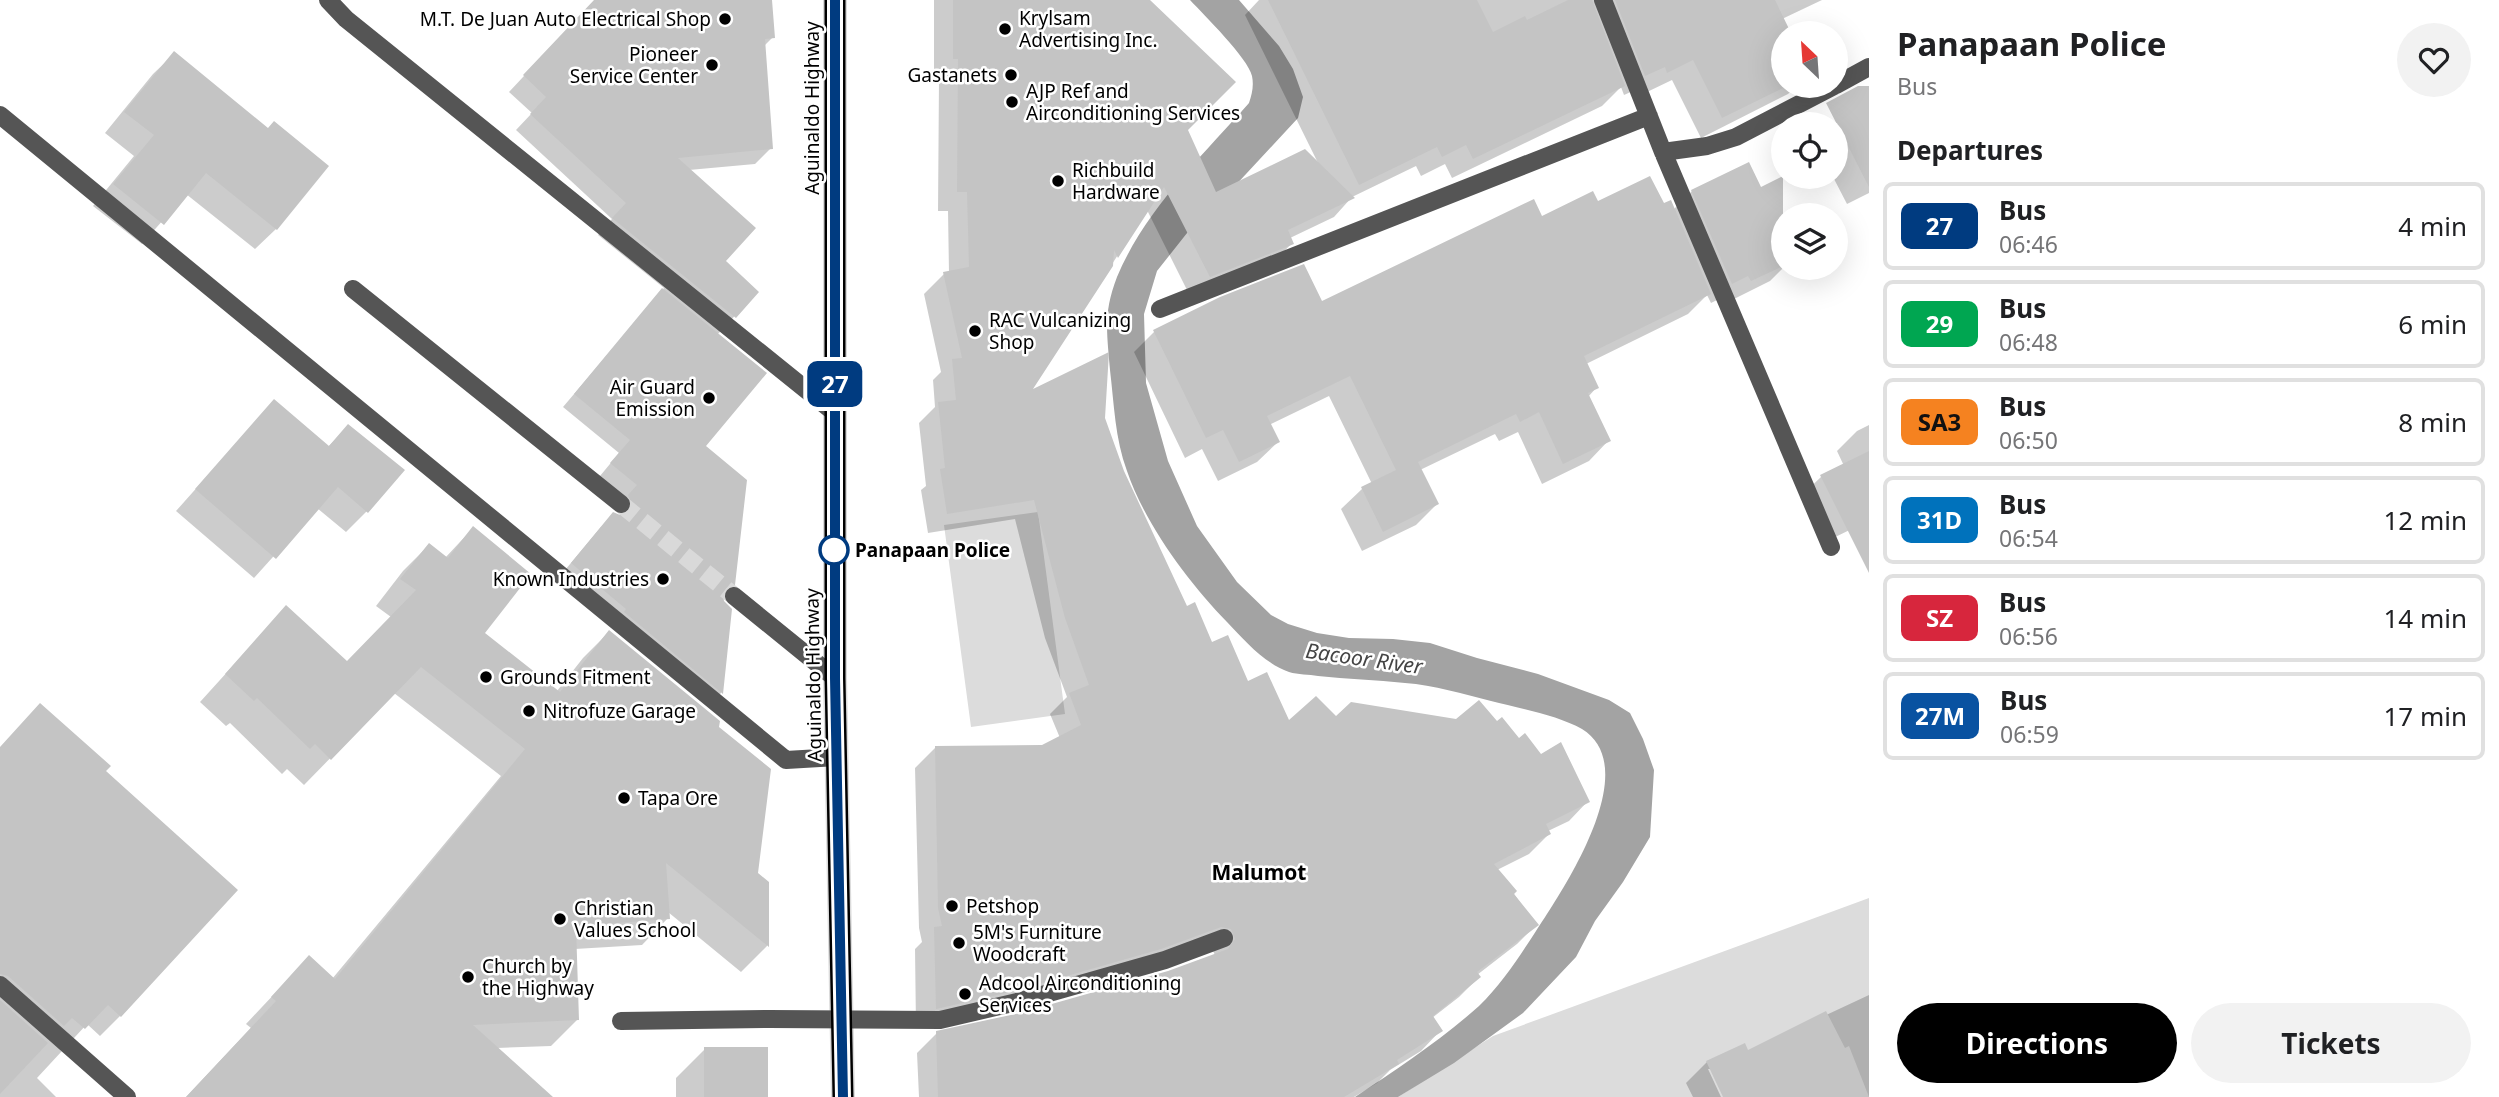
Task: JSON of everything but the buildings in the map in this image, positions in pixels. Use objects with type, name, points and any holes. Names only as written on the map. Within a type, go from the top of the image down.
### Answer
[{"type":"highway","name":"Aguinaldo Highway","points":[[835,0],[835,678],[844,1097]]},
{"type":"street","points":[[328,0],[357,28],[835,413]]},
{"type":"street","points":[[1603,0],[1664,152],[1831,547]]},
{"type":"street","points":[[1848,78],[1869,67]]},
{"type":"street","points":[[1664,152],[1707,146],[1736,137],[1810,98]]},
{"type":"street","points":[[0,115],[786,760],[837,757]]},
{"type":"street","points":[[1160,309],[1649,116]]},
{"type":"street","points":[[354,289],[621,504]]},
{"type":"street","points":[[734,596],[835,678]]},
{"type":"street","points":[[621,1021],[940,1020],[1017,1002],[1165,960],[1224,938]]},
{"type":"street","points":[[0,985],[127,1097]]},
{"type":"shaded area","points":[[1038,512],[1065,714],[971,727],[944,525]]},
{"type":"shaded area","points":[[1869,898],[1869,1097],[1398,1097],[1493,1036]]},
{"type":"water","name":"Bacoor River","points":[[1190,0],[1239,0],[1279,46],[1293,69],[1303,97],[1298,118],[1233,188],[1191,228],[1157,271],[1144,314],[1146,383],[1168,461],[1197,526],[1237,582],[1271,615],[1288,624],[1317,633],[1349,638],[1430,643],[1538,674],[1609,700],[1630,713],[1654,770],[1650,837],[1595,921],[1576,957],[1523,1013],[1454,1063],[1398,1097],[1355,1097],[1450,1031],[1479,1006],[1503,979],[1548,912],[1579,859],[1593,829],[1602,799],[1605,771],[1599,747],[1582,729],[1550,716],[1427,686],[1300,674],[1280,668],[1255,651],[1212,606],[1156,532],[1127,471],[1117,434],[1108,345],[1110,302],[1117,277],[1143,229],[1176,185],[1249,103],[1253,87],[1252,76],[1243,59]]},
{"type":"tunnel","points":[[621,504],[734,596]]},
{"type":"bus line","name":"27","points":[[835,0],[835,678],[843,1097]]},
{"type":"place","name":"M.T. De Juan Auto Electrical Shop","points":[[725,19]]},
{"type":"place","name":"Krylsam Advertising Inc.","points":[[1005,29]]},
{"type":"place","name":"Pioneer Service Center","points":[[712,65]]},
{"type":"place","name":"Gastanets","points":[[1011,75]]},
{"type":"place","name":"AJP Ref and Airconditioning Services","points":[[1012,102]]},
{"type":"place","name":"Richbuild Hardware","points":[[1058,181]]},
{"type":"place","name":"RAC Vulcanizing Shop","points":[[975,331]]},
{"type":"place","name":"Air Guard Emission","points":[[709,398]]},
{"type":"place","name":"Panapaan Police","points":[[834,550]]},
{"type":"place","name":"Known Industries","points":[[663,579]]},
{"type":"place","name":"Grounds Fitment","points":[[486,677]]},
{"type":"place","name":"Nitrofuze Garage","points":[[529,711]]},
{"type":"place","name":"Tapa Ore","points":[[624,798]]},
{"type":"place","name":"Petshop","points":[[952,906]]},
{"type":"place","name":"Christian Values School","points":[[560,919]]},
{"type":"place","name":"5M's Furniture Woodcraft","points":[[959,943]]},
{"type":"place","name":"Church by the Highway","points":[[468,977]]},
{"type":"place","name":"Adcool Airconditioning Services","points":[[965,994]]},
{"type":"district","name":"Malumot","points":[[1259,873]]}]
